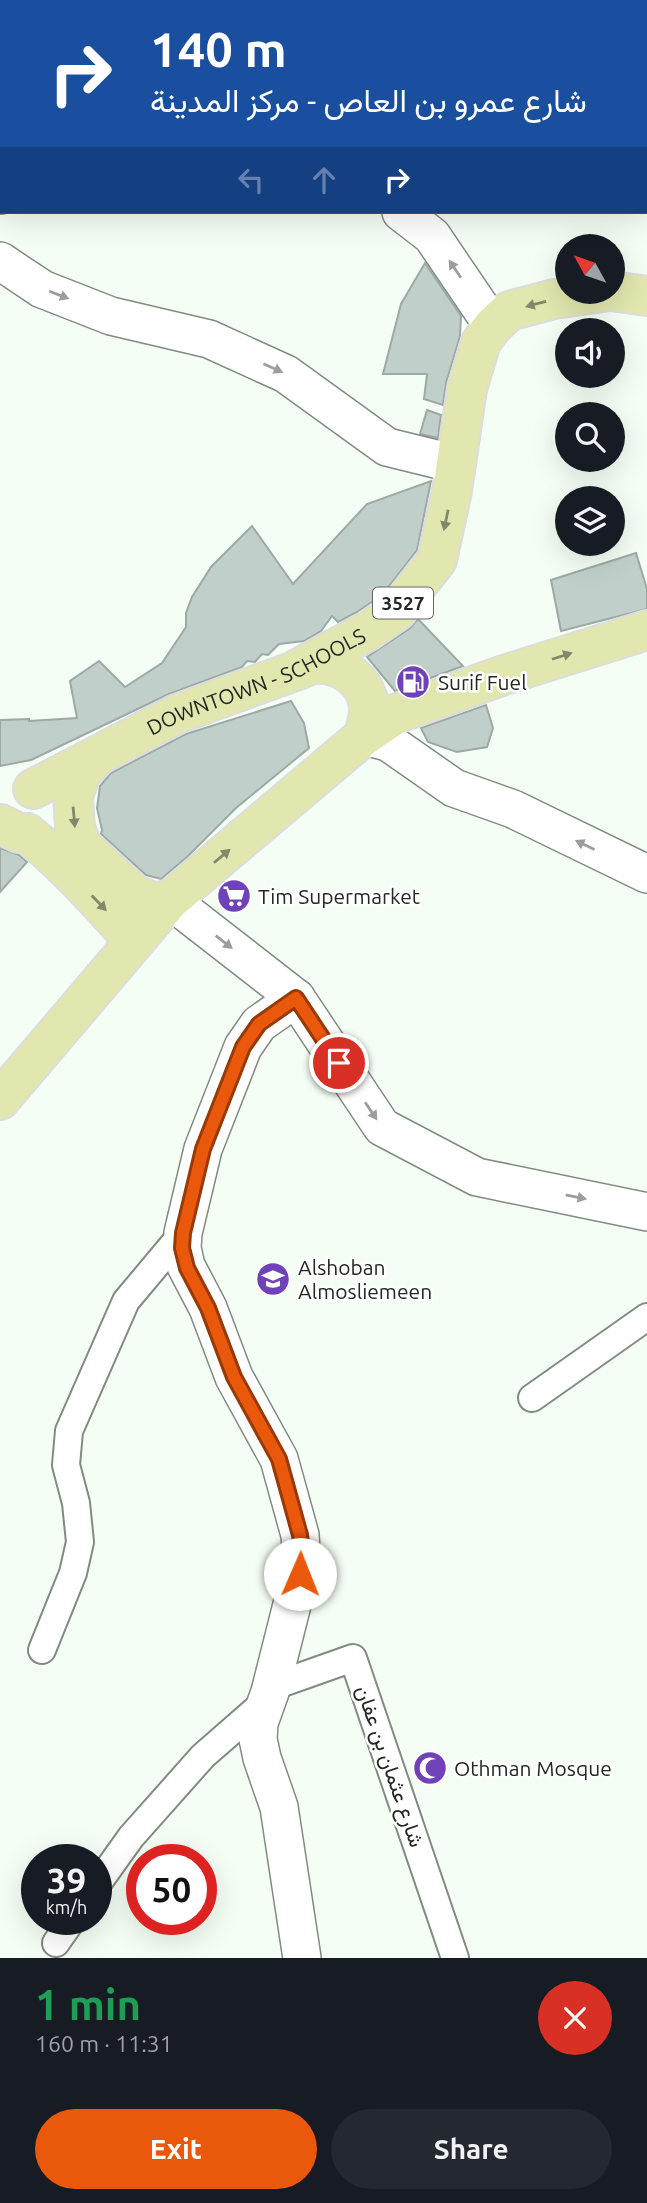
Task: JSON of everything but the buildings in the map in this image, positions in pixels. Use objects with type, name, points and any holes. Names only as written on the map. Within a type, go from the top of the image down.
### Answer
[{"type":"main road","points":[[404,214],[432,236],[493,326]]},
{"type":"main road","points":[[0,261],[42,289],[111,316],[209,339],[286,374],[387,447],[456,464]]},
{"type":"main road","points":[[625,293],[647,296]]},
{"type":"main road","name":"DOWNTOWN - SCHOOLS","points":[[9,812],[97,756],[177,714],[292,671],[368,631],[397,611],[437,560],[456,464],[467,389],[481,342],[509,311],[555,299]]},
{"type":"main road","points":[[0,1100],[170,900],[364,736],[398,713],[505,675],[647,630]]},
{"type":"main road","name":"3527","points":[[292,671],[314,664],[328,665],[359,681],[368,696],[369,705],[364,736]]},
{"type":"main road","points":[[364,736],[388,742],[454,788],[513,809],[647,874]]},
{"type":"main road","name":"3527","points":[[97,756],[81,773],[74,790],[78,837],[85,849],[134,894],[153,902],[170,900]]},
{"type":"main road","name":"3527","points":[[9,812],[134,941]]},
{"type":"main road","points":[[170,900],[296,998],[382,1128],[477,1177],[647,1212]]},
{"type":"main road","points":[[296,998],[259,1024],[243,1047],[203,1149],[183,1233],[182,1248],[186,1266],[208,1308],[234,1377],[279,1459],[300,1535],[302,1565],[259,1723],[258,1739],[279,1807],[302,1958]]},
{"type":"street","points":[[42,1650],[73,1573],[80,1542],[76,1503],[66,1465],[69,1431],[126,1301],[183,1233]]},
{"type":"street","points":[[532,1398],[647,1317]]},
{"type":"street","name":"شارع عثمان بن عفان","points":[[269,1694],[353,1658],[455,1958]]},
{"type":"street","points":[[112,1864],[131,1837],[203,1756],[269,1694]]},
{"type":"street","points":[[55,1943],[61,1935]]},
{"type":"place","name":"Surif Fuel","points":[[413,682]]},
{"type":"place","name":"Tim Supermarket","points":[[234,896]]},
{"type":"place","name":"Alshoban Almosliemeen","points":[[273,1279]]},
{"type":"place","name":"Othman Mosque","points":[[430,1768]]},
{"type":"route","points":[[300,1574],[300,1535],[279,1459],[234,1377],[208,1308],[187,1268],[183,1257],[183,1233],[203,1149],[243,1047],[259,1024],[296,998],[339,1063]]}]
